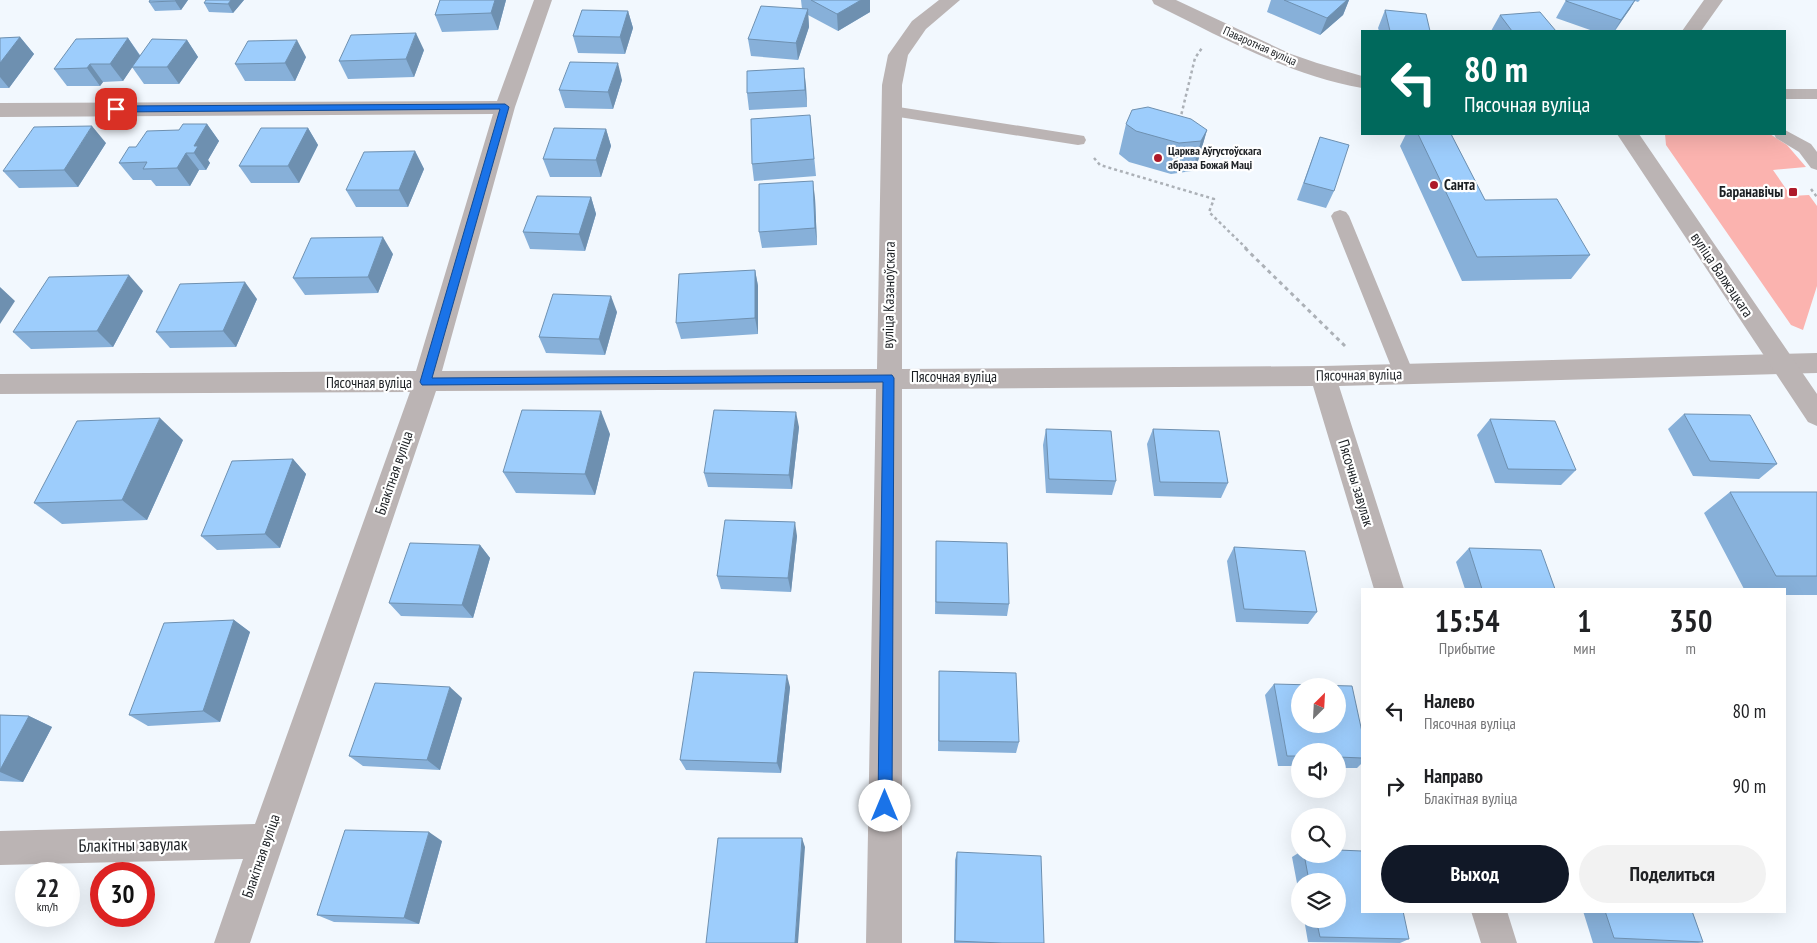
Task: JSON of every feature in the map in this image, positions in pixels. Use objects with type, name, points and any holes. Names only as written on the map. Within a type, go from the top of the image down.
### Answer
[{"type":"street","name":"Блакітная вуліца","points":[[232,943],[426,382],[505,107],[543,0]]},
{"type":"street","name":"вуліца Казаноўскага","points":[[884,943],[892,85],[898,55],[919,26],[951,0]]},
{"type":"street","name":"Паваротная вуліца","points":[[1161,0],[1279,57],[1336,77],[1361,82]]},
{"type":"street","points":[[1692,30],[1714,0]]},
{"type":"street","points":[[0,110],[505,107]]},
{"type":"street","name":"вуліца Валжэцкага","points":[[1629,135],[1817,415]]},
{"type":"street","name":"Пясочная вуліца","points":[[0,384],[1323,376],[1817,363]]},
{"type":"street","name":"Пясочны завулак","points":[[1323,376],[1389,588]]},
{"type":"street","name":"Блакітны завулак","points":[[0,848],[266,841]]},
{"type":"street","points":[[1490,913],[1499,943]]},
{"type":"lane","points":[[1786,94],[1817,94]]},
{"type":"lane","points":[[892,111],[1078,140]]},
{"type":"lane","points":[[1784,135],[1805,148],[1817,164]]},
{"type":"lane","points":[[1340,216],[1404,374]]},
{"type":"path","points":[[1179,126],[1195,58],[1216,26]]},
{"type":"path","points":[[1078,140],[1100,165],[1214,199],[1209,212],[1374,375]]},
{"type":"shaded area","points":[[1665,135],[1772,135],[1787,145],[1806,167],[1773,170],[1791,196],[1809,195],[1817,206],[1817,286],[1803,330],[1791,325],[1666,145]]},
{"type":"building","points":[[150,0],[176,0],[149,2]]},
{"type":"building","points":[[206,0],[231,0],[228,4],[204,3]]},
{"type":"building","points":[[440,0],[495,0],[491,13],[435,15]]},
{"type":"building","points":[[811,0],[861,0],[837,14]]},
{"type":"building","points":[[1284,0],[1347,0],[1327,18]]},
{"type":"building","points":[[1566,0],[1635,0],[1621,20]]},
{"type":"building","points":[[761,6],[808,9],[796,43],[748,39]]},
{"type":"building","points":[[582,10],[628,11],[620,37],[573,36]]},
{"type":"building","points":[[1385,10],[1426,14],[1430,30],[1390,30]]},
{"type":"building","points":[[1540,12],[1555,30],[1511,30],[1500,15]]},
{"type":"building","points":[[416,33],[406,59],[339,61],[351,35]]},
{"type":"building","points":[[20,37],[0,63],[0,38]]},
{"type":"building","points":[[128,38],[110,64],[90,64],[87,68],[54,69],[76,39]]},
{"type":"building","points":[[152,39],[187,40],[167,67],[132,67]]},
{"type":"building","points":[[297,40],[285,63],[235,64],[248,41]]},
{"type":"building","points":[[570,62],[618,63],[608,92],[559,90]]},
{"type":"building","points":[[804,68],[805,90],[747,93],[747,71]]},
{"type":"building","points":[[1148,107],[1191,119],[1207,130],[1201,141],[1179,143],[1136,131],[1126,124],[1132,110]]},
{"type":"building","points":[[810,115],[814,159],[752,164],[751,119]]},
{"type":"building","points":[[183,124],[207,124],[194,146],[198,146],[194,153],[186,153],[177,168],[143,169],[147,162],[119,163],[129,147],[136,147],[147,131],[179,130]]},
{"type":"building","points":[[92,126],[64,170],[3,171],[34,127]]},
{"type":"building","points":[[261,128],[308,128],[288,166],[239,166]]},
{"type":"building","points":[[554,128],[606,129],[596,160],[543,159]]},
{"type":"building","points":[[1418,135],[1452,135],[1485,200],[1557,199],[1590,255],[1477,257]]},
{"type":"building","points":[[1320,137],[1349,145],[1334,191],[1304,183]]},
{"type":"building","points":[[415,151],[399,190],[346,190],[364,152]]},
{"type":"building","points":[[813,181],[815,228],[759,232],[759,184]]},
{"type":"building","points":[[537,196],[591,197],[579,234],[523,232]]},
{"type":"building","points":[[383,237],[368,277],[293,278],[311,238]]},
{"type":"building","points":[[755,270],[755,318],[676,323],[679,274]]},
{"type":"building","points":[[129,275],[97,331],[13,332],[49,277]]},
{"type":"building","points":[[245,282],[223,331],[156,332],[180,284]]},
{"type":"building","points":[[553,294],[611,296],[599,339],[539,337]]},
{"type":"building","points":[[522,410],[601,411],[585,474],[503,472]]},
{"type":"building","points":[[714,410],[796,412],[789,475],[704,473]]},
{"type":"building","points":[[1684,414],[1750,415],[1777,464],[1710,461]]},
{"type":"building","points":[[160,418],[122,500],[34,503],[77,421]]},
{"type":"building","points":[[1490,419],[1555,421],[1576,470],[1508,469]]},
{"type":"building","points":[[1046,429],[1111,431],[1116,481],[1049,479]]},
{"type":"building","points":[[1153,429],[1219,431],[1228,483],[1160,482]]},
{"type":"building","points":[[293,459],[265,534],[201,536],[232,461]]},
{"type":"building","points":[[1730,492],[1817,492],[1817,576],[1776,576]]},
{"type":"building","points":[[725,520],[795,522],[788,578],[717,576]]},
{"type":"building","points":[[936,541],[1007,543],[1009,604],[936,602]]},
{"type":"building","points":[[410,543],[480,545],[462,605],[389,603]]},
{"type":"building","points":[[1234,547],[1305,551],[1317,612],[1244,609]]},
{"type":"building","points":[[1469,548],[1541,550],[1555,588],[1482,588]]},
{"type":"building","points":[[234,620],[203,711],[129,715],[164,623]]},
{"type":"building","points":[[939,671],[1016,673],[1019,742],[939,741]]},
{"type":"building","points":[[694,672],[787,675],[777,763],[680,760]]},
{"type":"building","points":[[375,683],[450,687],[427,760],[349,756]]},
{"type":"building","points":[[1274,684],[1291,684],[1291,733],[1346,733],[1346,686],[1352,686],[1361,727],[1361,758],[1346,757],[1346,743],[1291,743],[1291,756],[1287,756]]},
{"type":"building","points":[[0,715],[29,716],[0,770]]},
{"type":"building","points":[[345,830],[429,832],[404,918],[317,915]]},
{"type":"building","points":[[718,838],[802,838],[795,943],[706,943]]},
{"type":"building","points":[[1346,850],[1361,851],[1361,913],[1403,913],[1409,939],[1320,937],[1318,928],[1346,928],[1346,873],[1308,873],[1306,863],[1346,863]]},
{"type":"building","points":[[957,852],[1041,856],[1044,943],[955,941]]},
{"type":"building","points":[[1606,913],[1693,913],[1703,942],[1614,938]]},
{"type":"place","name":"Царква Аўгустоўскага абраза Божай Маці","points":[[1158,158]]},
{"type":"place","name":"Санта","points":[[1434,185]]},
{"type":"place","name":"Баранавічы","points":[[1793,192]]},
{"type":"route","points":[[116,109],[505,107],[426,382],[888,378],[885,806]]}]
